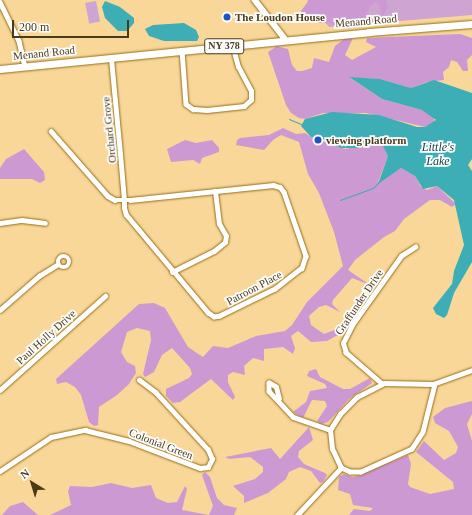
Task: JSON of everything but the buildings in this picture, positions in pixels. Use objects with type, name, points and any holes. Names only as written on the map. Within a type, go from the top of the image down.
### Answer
[{"type":"main road","name":"Menand Road","points":[[0,69],[232,45],[472,24]]},
{"type":"street","points":[[256,0],[286,40]]},
{"type":"street","points":[[0,2],[19,41],[25,66]]},
{"type":"street","points":[[182,50],[186,104],[195,110],[244,106],[252,98],[252,91],[236,61],[232,45]]},
{"type":"street","name":"Orchard Grove","points":[[111,58],[124,200]]},
{"type":"street","name":"Patroon Place","points":[[51,131],[108,196],[124,200],[275,185],[281,188],[304,249],[306,258],[304,265],[275,289],[216,317],[208,313],[129,220],[124,200]]},
{"type":"street","points":[[172,272],[214,251],[225,242],[226,237],[219,224],[215,192]]},
{"type":"street","points":[[0,223],[14,220],[45,223]]},
{"type":"street","name":"Graffunder Drive","points":[[382,384],[346,353],[343,348],[343,340],[401,256],[414,247]]},
{"type":"street","points":[[0,310],[39,276],[58,264]]},
{"type":"street","name":"Paul Holly Drive","points":[[0,390],[105,296]]},
{"type":"street","points":[[435,384],[425,428],[414,447],[360,472],[350,472],[341,468],[332,449],[330,430],[352,400],[382,384],[435,384],[472,370]]},
{"type":"street","name":"Colonial Green","points":[[0,471],[51,437],[85,430],[129,441],[200,468],[208,467],[212,459],[208,450],[156,392],[139,380]]},
{"type":"street","points":[[279,399],[293,417],[330,430]]},
{"type":"street","points":[[297,515],[341,468]]},
{"type":"shaded area","points":[[307,0],[472,0],[472,15],[329,27]]},
{"type":"shaded area","points":[[309,0],[386,0],[388,8],[382,17],[379,4],[375,2],[370,6],[362,26],[337,28],[331,23],[317,23],[301,16],[301,11]]},
{"type":"shaded area","points":[[96,1],[100,22],[89,24],[85,3]]},
{"type":"shaded area","points":[[460,34],[472,38],[472,55],[467,60],[468,71],[463,71],[457,62],[451,60],[449,67],[443,72],[444,80],[427,82],[411,88],[380,79],[350,78],[382,99],[422,110],[433,116],[435,122],[425,127],[366,113],[323,113],[305,119],[299,118],[291,113],[286,105],[268,52],[277,46],[288,49],[292,65],[297,71],[302,71],[312,68],[314,58],[329,62],[335,46],[344,39],[353,38],[345,55],[352,60],[376,47],[366,42],[367,38]]},
{"type":"shaded area","points":[[283,128],[296,134],[305,133],[311,137],[345,149],[379,143],[385,147],[388,156],[378,182],[401,168],[415,176],[421,187],[427,190],[437,186],[456,204],[452,207],[440,200],[430,200],[404,219],[395,231],[384,237],[355,260],[348,270],[370,285],[352,278],[333,300],[332,304],[340,312],[326,305],[319,307],[309,316],[311,325],[324,334],[342,327],[343,332],[327,341],[311,342],[298,331],[291,336],[295,348],[293,354],[283,347],[264,349],[264,361],[253,358],[244,366],[245,375],[233,372],[228,375],[228,382],[235,397],[233,400],[211,379],[180,402],[173,403],[166,396],[166,389],[189,378],[192,374],[190,368],[172,348],[162,355],[154,372],[145,377],[143,374],[151,340],[150,331],[137,328],[127,332],[121,352],[127,362],[135,366],[136,373],[129,384],[117,395],[99,407],[98,425],[94,426],[89,422],[81,395],[75,387],[66,382],[57,384],[56,379],[139,304],[154,303],[165,308],[188,347],[203,357],[213,346],[228,348],[256,336],[285,331],[292,325],[307,302],[343,266],[334,232],[319,193],[308,174],[299,142],[281,135],[273,140],[264,150],[236,145],[237,140],[240,138],[269,135]]},
{"type":"shaded area","points":[[185,140],[196,143],[212,140],[219,148],[219,152],[202,158],[200,164],[193,160],[171,162],[167,149]]},
{"type":"shaded area","points":[[24,149],[44,172],[45,180],[40,183],[32,179],[0,179],[0,168],[6,159]]},
{"type":"shaded area","points":[[316,369],[320,377],[343,389],[350,389],[370,378],[372,383],[349,399],[328,422],[321,424],[317,421],[327,406],[325,401],[312,400],[303,418],[293,412],[306,402],[310,391],[327,388],[325,384],[307,376],[309,371]]},
{"type":"shaded area","points":[[472,401],[472,414],[467,424],[472,441],[472,515],[349,515],[354,509],[370,511],[373,508],[353,505],[350,494],[338,490],[339,477],[344,474],[353,477],[360,475],[408,455],[411,464],[408,484],[410,487],[430,494],[454,489],[453,482],[416,452],[424,441],[444,460],[456,453],[458,447],[449,431],[435,423],[433,417],[445,408]]},
{"type":"shaded area","points":[[309,427],[313,440],[299,451],[298,457],[304,464],[327,475],[323,482],[320,483],[311,471],[300,467],[289,472],[286,479],[268,493],[244,503],[244,496],[233,486],[255,479],[263,472],[263,467],[250,457],[229,459],[225,457],[271,448],[280,459]]},
{"type":"shaded area","points":[[205,472],[210,477],[217,498],[224,505],[237,508],[234,515],[209,515],[213,506],[202,475]]},
{"type":"shaded area","points":[[111,483],[132,488],[151,485],[156,498],[168,503],[177,502],[185,486],[187,489],[182,510],[209,515],[50,515],[71,505],[68,491],[70,486],[92,487]]},
{"type":"shaded area","points":[[23,502],[38,515],[2,515],[10,506]]},
{"type":"water","points":[[105,1],[120,7],[134,18],[134,23],[127,31],[118,31],[105,18],[102,7]]},
{"type":"water","points":[[184,23],[196,30],[199,37],[197,41],[164,41],[149,36],[145,29],[153,25]]},
{"type":"water","name":"Little's Lake","points":[[349,77],[380,79],[411,88],[434,80],[472,93],[472,159],[468,165],[472,171],[472,262],[454,293],[447,315],[444,318],[436,314],[433,308],[452,284],[454,271],[464,245],[454,200],[437,186],[423,189],[415,176],[401,168],[378,184],[388,156],[382,144],[374,143],[358,148],[341,148],[322,139],[311,137],[301,126],[305,119],[332,112],[379,115],[417,127],[425,127],[436,120],[422,110],[382,99]]},
{"type":"waterway","points":[[289,119],[301,124]]},
{"type":"waterway","points":[[340,200],[373,188],[379,182]]},
{"type":"place","name":"The Loudon House","points":[[227,17]]},
{"type":"place","name":"viewing platform","points":[[318,140]]}]
